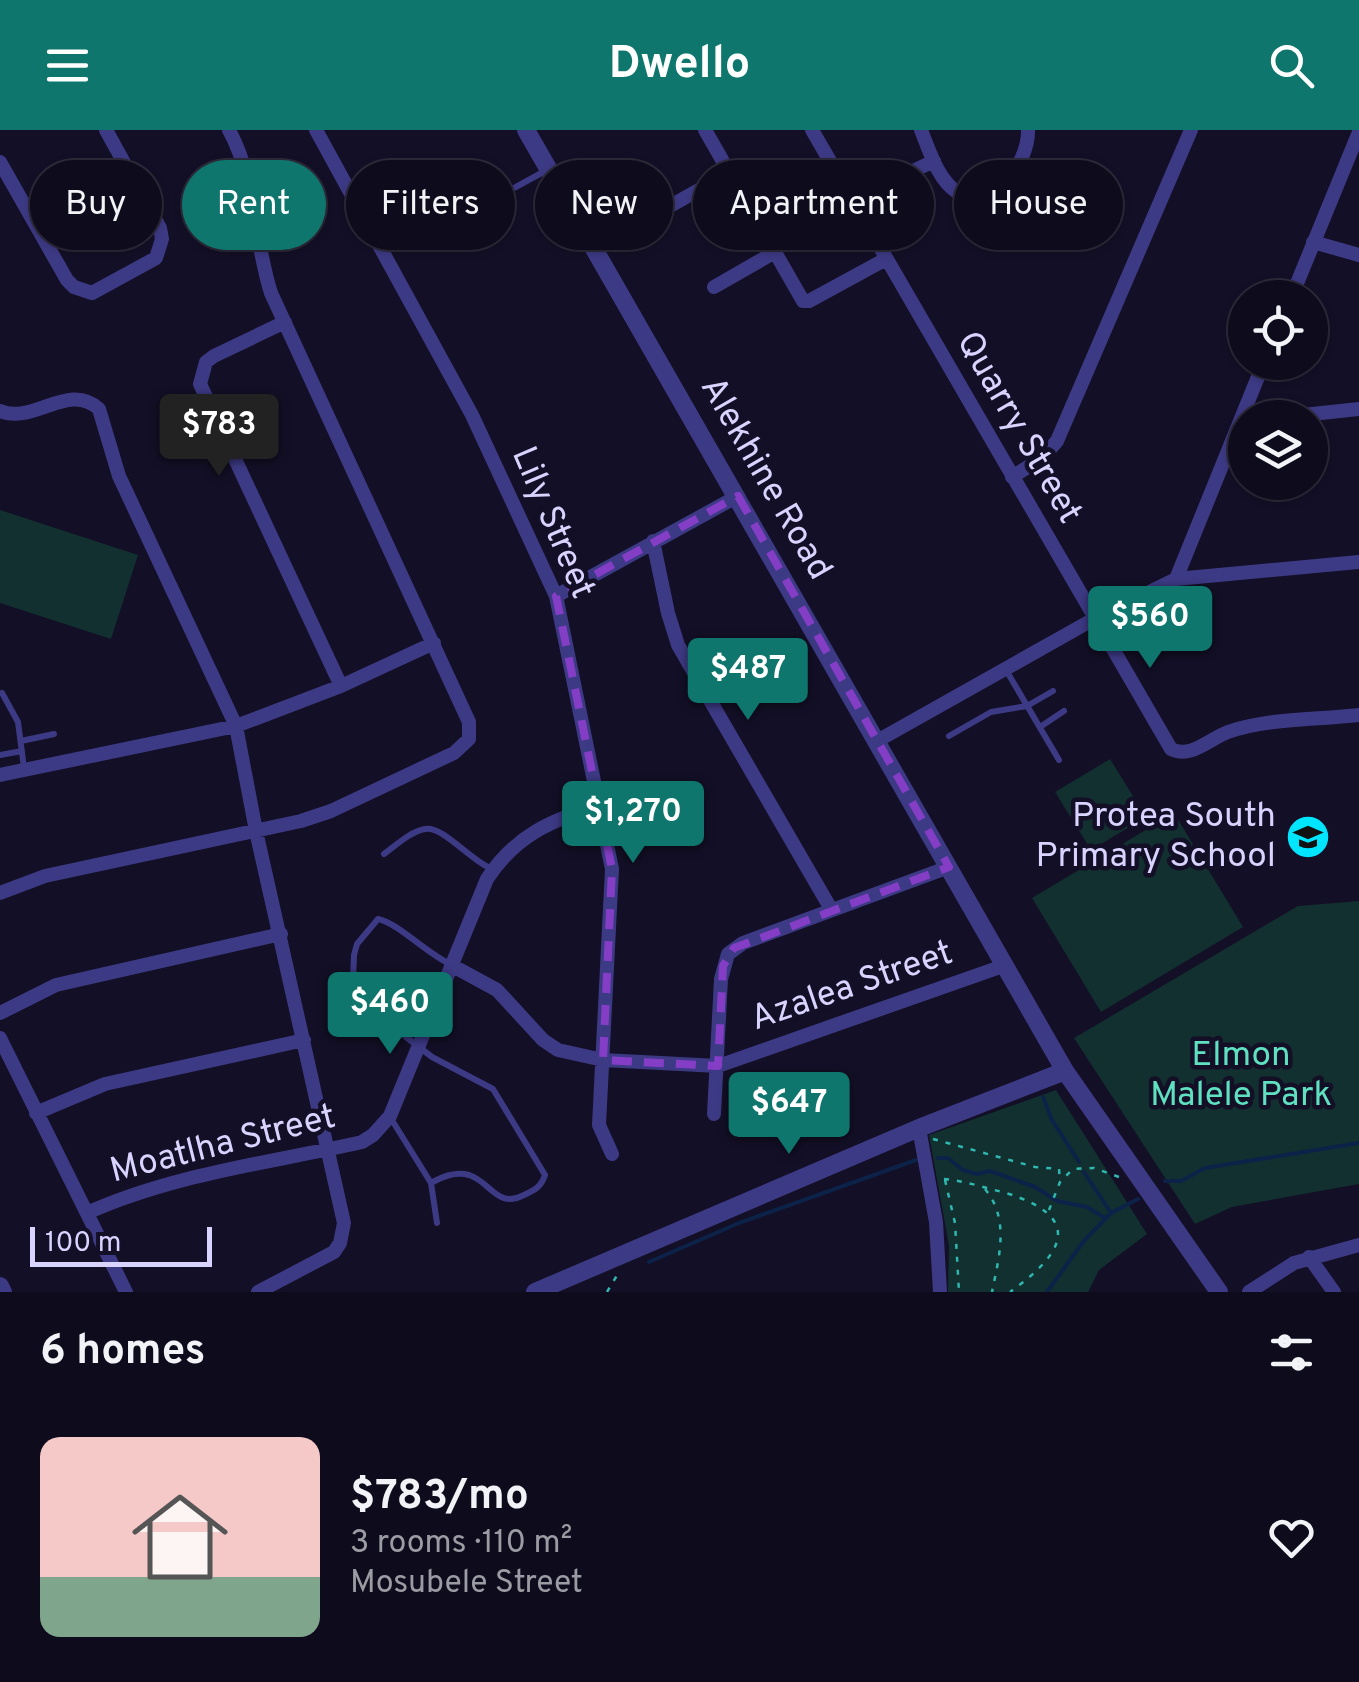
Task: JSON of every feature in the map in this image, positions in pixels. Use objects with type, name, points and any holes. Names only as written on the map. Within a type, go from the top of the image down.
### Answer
[{"type":"street","points":[[0,162],[67,280],[92,293],[156,258],[162,239],[160,228],[106,130]]},
{"type":"street","points":[[0,893],[45,876],[331,811],[454,753],[466,743],[470,733],[470,722],[264,272],[249,175],[229,130]]},
{"type":"street","name":"Lily Street","points":[[316,130],[472,414],[556,596],[612,869],[599,1125],[612,1154]]},
{"type":"street","name":"Alekhine Road","points":[[526,130],[543,160]]},
{"type":"street","points":[[705,130],[722,160]]},
{"type":"street","name":"Quarry Street","points":[[812,130],[829,160]]},
{"type":"street","points":[[921,130],[933,160]]},
{"type":"street","points":[[934,162],[958,193],[970,198],[985,196],[1006,182],[1020,161],[1026,150],[1028,130]]},
{"type":"street","points":[[1012,477],[1042,458],[1057,441],[1190,130]]},
{"type":"street","points":[[1297,280],[1359,132]]},
{"type":"street","points":[[1313,242],[1359,255]]},
{"type":"street","name":"Alekhine Road","points":[[595,250],[1064,1071],[1219,1292]]},
{"type":"street","name":"Quarry Street","points":[[881,250],[1166,743],[1176,752],[1189,752],[1233,730],[1359,715]]},
{"type":"street","points":[[714,287],[775,252],[806,302],[886,258]]},
{"type":"street","points":[[285,322],[214,356],[206,362],[200,384],[341,686]]},
{"type":"street","points":[[0,411],[14,416],[77,399],[92,403],[98,410],[120,476],[236,726],[344,1223],[340,1243],[326,1258],[258,1292]]},
{"type":"street","points":[[1328,412],[1359,409]]},
{"type":"street","points":[[1176,579],[1228,456]]},
{"type":"street","points":[[556,596],[738,496]]},
{"type":"street","points":[[653,541],[678,645],[831,909]]},
{"type":"street","points":[[877,741],[1094,619],[1176,579],[1359,562]]},
{"type":"street","points":[[0,775],[236,726],[341,686],[434,643]]},
{"type":"street","points":[[390,1116],[493,870],[534,831],[558,818],[600,806]]},
{"type":"street","points":[[714,1114],[721,979],[728,954],[743,943],[949,867]]},
{"type":"street","points":[[0,1013],[56,985],[280,934]]},
{"type":"street","name":"Azalea Street","points":[[452,965],[497,990],[558,1050],[602,1060],[718,1066],[1006,965]]},
{"type":"street","points":[[0,1038],[126,1292]]},
{"type":"street","points":[[36,1113],[105,1084],[304,1040]]},
{"type":"street","points":[[535,1292],[1064,1071]]},
{"type":"street","name":"Moatlha Street","points":[[87,1213],[168,1182],[362,1142],[390,1116]]},
{"type":"street","points":[[921,1133],[937,1180],[940,1292]]},
{"type":"street","points":[[1249,1292],[1309,1256],[1359,1244]]},
{"type":"street","points":[[1309,1256],[1334,1292]]},
{"type":"lane","points":[[1005,669],[1058,760]]},
{"type":"lane","points":[[949,736],[991,712],[1027,706],[1053,691]]},
{"type":"lane","points":[[2,693],[16,714],[24,769]]},
{"type":"lane","points":[[1040,728],[1064,711]]},
{"type":"lane","points":[[21,742],[54,734]]},
{"type":"lane","points":[[0,755],[22,751]]},
{"type":"lane","points":[[384,854],[421,830],[431,828],[442,832],[473,861],[493,870]]},
{"type":"lane","points":[[431,1183],[447,1175],[470,1176],[499,1198],[511,1200],[538,1188],[545,1171],[530,1154],[494,1088],[443,1064],[384,1020],[353,980],[357,944],[378,919],[452,965]]},
{"type":"lane","points":[[390,1116],[431,1183],[437,1223]]},
{"type":"path","points":[[921,1133],[1036,1167],[1094,1168],[1130,1182],[1138,1176]]},
{"type":"path","points":[[1048,1211],[1060,1182],[1073,1169]]},
{"type":"path","points":[[1058,1170],[1060,1182]]},
{"type":"path","points":[[937,1180],[984,1188],[1033,1202],[1048,1211],[1058,1228],[1056,1244],[1044,1262],[1010,1292]]},
{"type":"path","points":[[937,1180],[948,1192],[955,1223],[960,1292]]},
{"type":"path","points":[[948,1192],[960,1182]]},
{"type":"path","points":[[984,1188],[996,1206],[1002,1231],[992,1292]]},
{"type":"highlighted area","points":[[738,496],[949,867],[734,948],[723,966],[718,1066],[603,1060],[612,869],[556,596]]},
{"type":"green space","points":[[0,510],[138,555],[111,639],[0,603]]},
{"type":"green space","points":[[1110,759],[1146,817],[1091,850],[1055,792]]},
{"type":"green space","points":[[1174,813],[1243,927],[1101,1012],[1032,898]]},
{"type":"green space","name":"Elmon Malele Park","points":[[1359,901],[1359,1184],[1232,1207],[1195,1224],[1074,1038],[1298,906]]},
{"type":"green space","name":"Elmon Malele Park","points":[[1056,1090],[1147,1234],[1099,1270],[1088,1292],[948,1292],[949,1246],[929,1135]]},
{"type":"waterway","points":[[1043,1097],[1052,1120],[1079,1162]]},
{"type":"waterway","points":[[1165,1181],[1181,1181],[1205,1168],[1359,1143]]},
{"type":"waterway","points":[[938,1158],[948,1158],[963,1170],[977,1174],[990,1171],[1035,1187],[1057,1201],[1087,1207],[1105,1218]]},
{"type":"waterway","points":[[649,1262],[739,1223],[916,1160]]},
{"type":"waterway","points":[[1084,1172],[1111,1213]]},
{"type":"waterway","points":[[1047,1292],[1083,1242],[1111,1213],[1138,1199]]},
{"type":"place","name":"Protea South Primary School","points":[[1308,837]]}]
